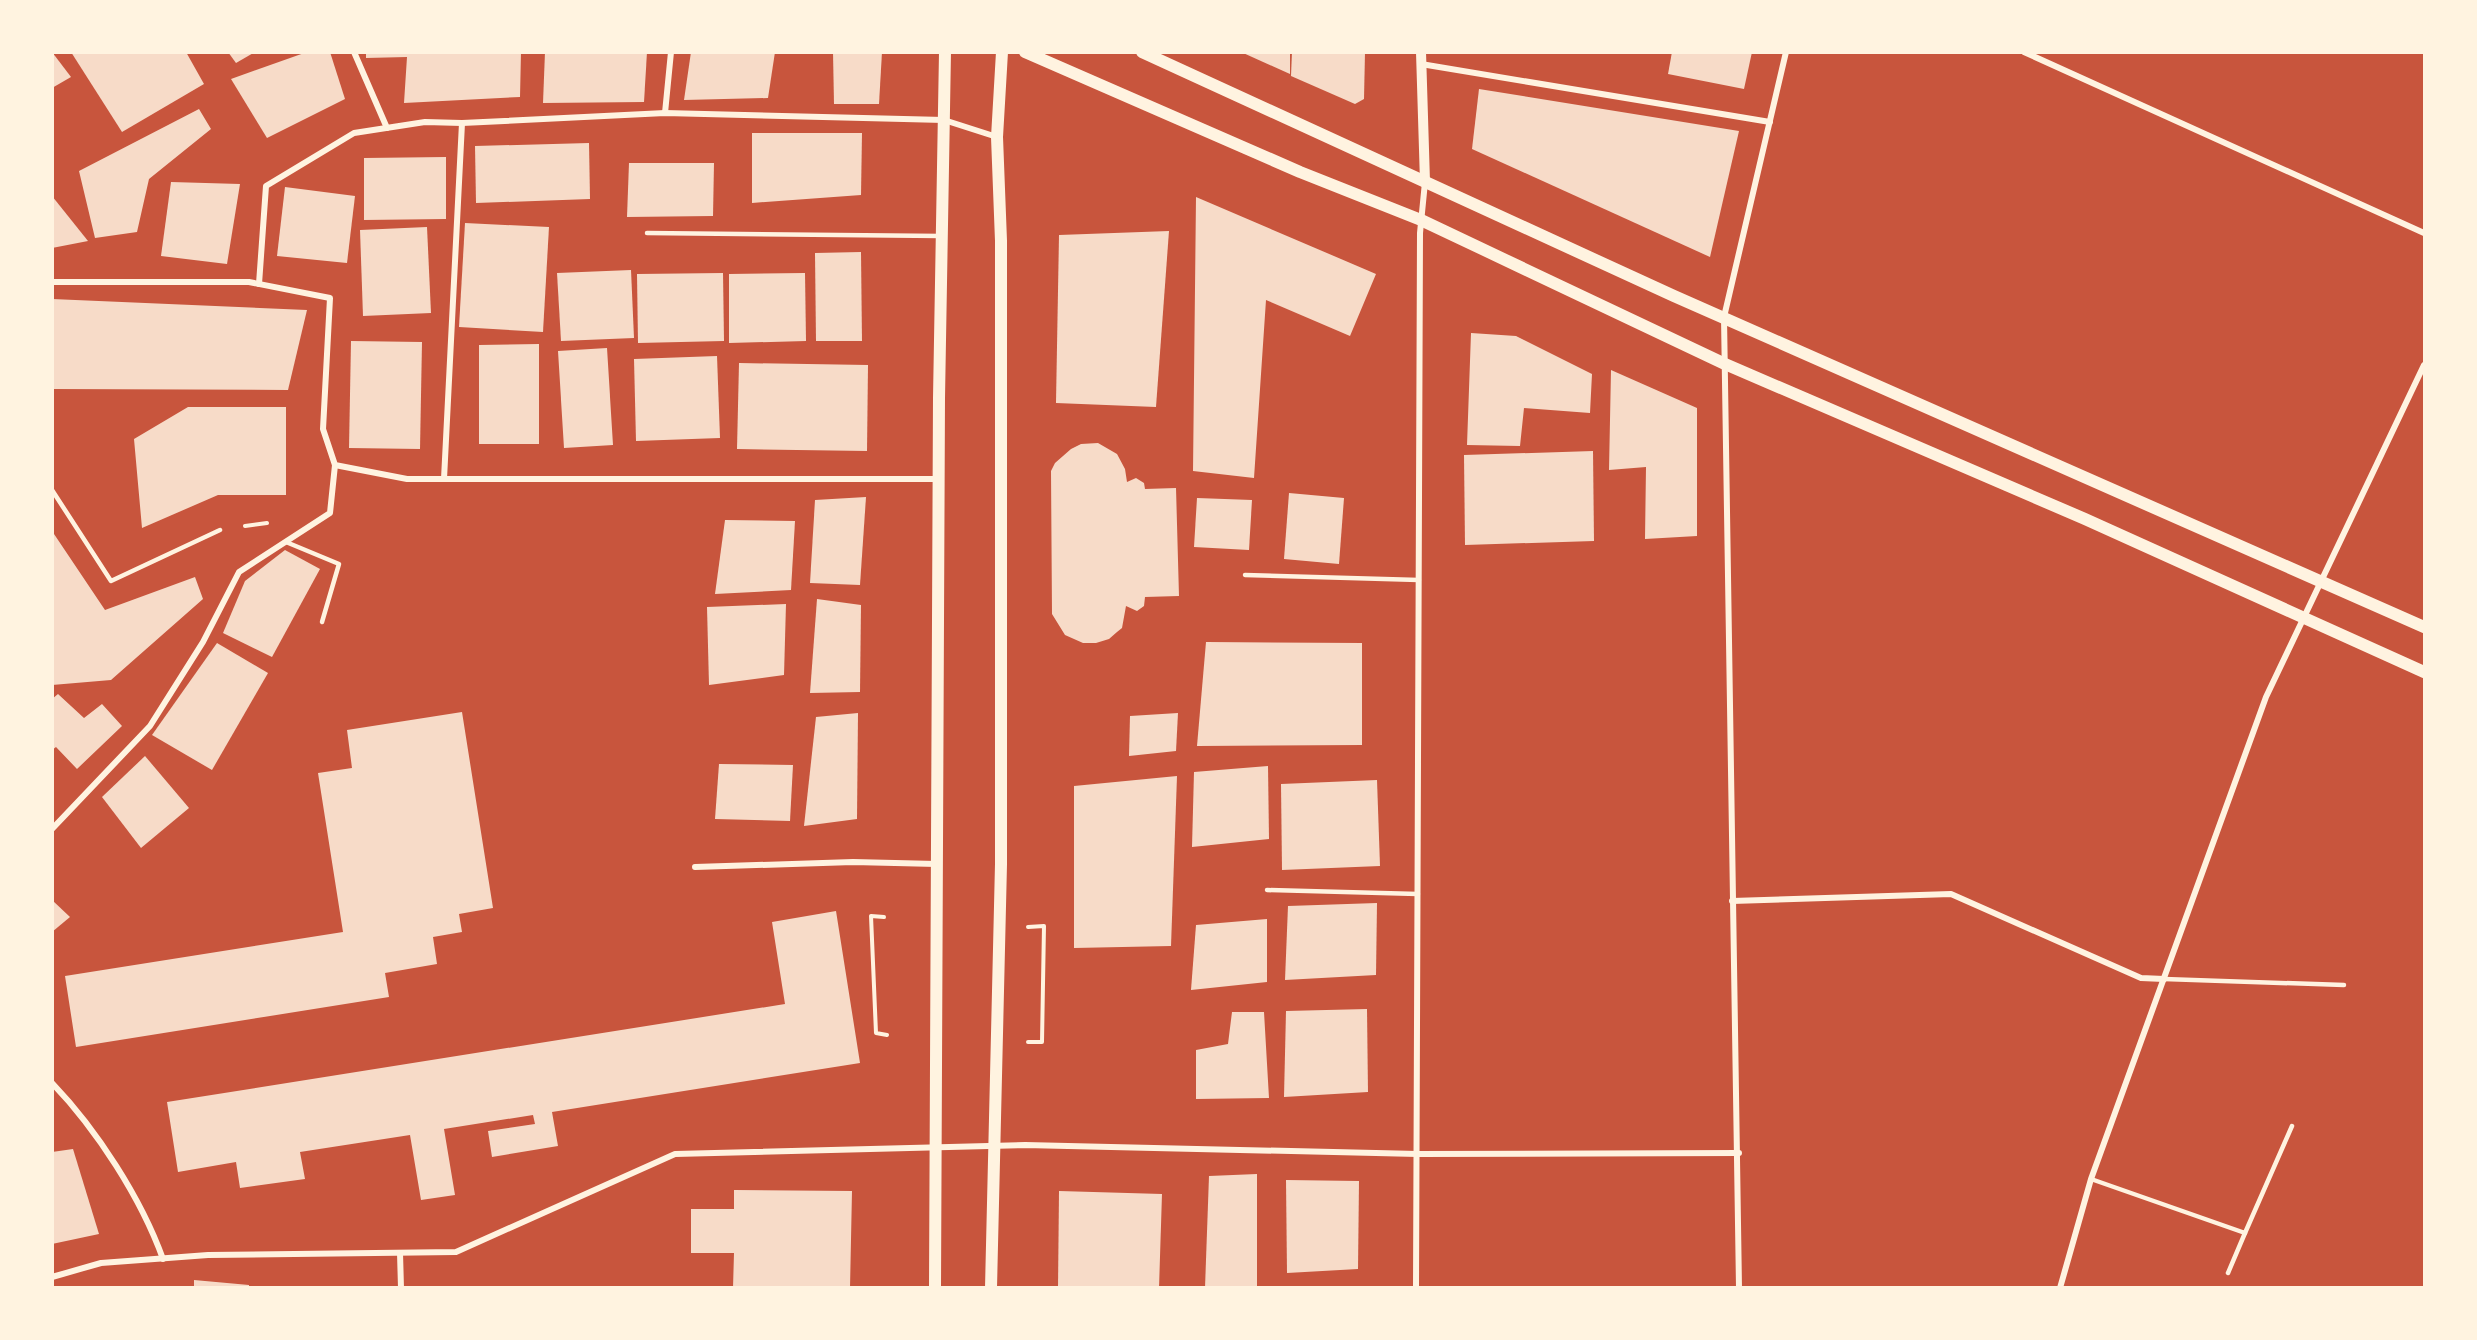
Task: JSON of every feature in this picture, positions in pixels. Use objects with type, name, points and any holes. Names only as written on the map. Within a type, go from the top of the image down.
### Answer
[{"type":"main road","points":[[935,1287],[938,479],[945,52]]},
{"type":"main road","points":[[991,1287],[992,1148],[1001,864],[1001,241],[998,137],[1002,52]]},
{"type":"main road","points":[[1025,52],[1300,172],[1421,220],[1725,364],[2085,519],[2424,672]]},
{"type":"main road","points":[[1142,52],[1724,317],[2424,627]]},
{"type":"street","points":[[354,52],[387,128]]},
{"type":"street","points":[[665,113],[672,52]]},
{"type":"street","points":[[1739,1287],[1739,1153],[1732,902],[1724,317],[1786,52]]},
{"type":"street","points":[[2024,52],[2424,233]]},
{"type":"street","points":[[1416,1287],[1421,220],[1425,182],[1421,58],[1770,122]]},
{"type":"street","points":[[259,284],[266,186],[354,133],[425,122],[462,123],[665,113],[944,120],[998,137]]},
{"type":"street","points":[[444,479],[462,123]]},
{"type":"street","points":[[52,282],[259,284],[330,298],[323,429],[335,465],[330,513],[239,572],[204,642],[150,726],[52,829]]},
{"type":"street","points":[[2060,1287],[2091,1179],[2266,697],[2424,365]]},
{"type":"street","points":[[335,465],[407,479],[938,479]]},
{"type":"street","points":[[695,867],[853,862],[937,864]]},
{"type":"street","points":[[1732,902],[1951,894],[2141,978],[2164,979]]},
{"type":"street","points":[[52,1083],[117,1168],[153,1230],[163,1259]]},
{"type":"street","points":[[52,1277],[100,1263],[208,1255],[456,1252],[675,1154],[936,1145],[992,1148],[1036,1145],[1418,1154],[1739,1153]]},
{"type":"street","points":[[400,1253],[401,1287]]},
{"type":"lane","points":[[647,233],[941,236]]},
{"type":"lane","points":[[52,490],[111,581],[220,530]]},
{"type":"lane","points":[[286,542],[339,564],[322,621]]},
{"type":"lane","points":[[1245,575],[1419,580]]},
{"type":"lane","points":[[1268,890],[1418,894]]},
{"type":"lane","points":[[2164,979],[2344,985]]},
{"type":"lane","points":[[2228,1273],[2292,1126]]},
{"type":"lane","points":[[2091,1179],[2245,1233]]},
{"type":"path","points":[[884,917],[871,916],[876,1034],[887,1035]]},
{"type":"path","points":[[1028,927],[1044,926],[1042,1042],[1028,1042]]},
{"type":"building","points":[[52,52],[71,77],[52,88]]},
{"type":"building","points":[[71,52],[186,52],[204,84],[122,132]]},
{"type":"building","points":[[228,52],[255,52],[236,63]]},
{"type":"building","points":[[307,52],[330,52],[345,99],[267,138],[231,79]]},
{"type":"building","points":[[366,52],[521,52],[520,97],[404,103],[407,57],[366,58]]},
{"type":"building","points":[[545,52],[647,52],[644,102],[543,103]]},
{"type":"building","points":[[691,52],[775,52],[768,98],[684,100]]},
{"type":"building","points":[[833,52],[882,52],[879,104],[834,104]]},
{"type":"building","points":[[1241,52],[1290,52],[1290,74]]},
{"type":"building","points":[[1292,52],[1365,52],[1364,99],[1355,104],[1291,76]]},
{"type":"building","points":[[1672,52],[1752,52],[1744,89],[1668,74]]},
{"type":"building","points":[[1479,89],[1739,131],[1710,257],[1472,149]]},
{"type":"building","points":[[199,109],[211,129],[149,179],[137,232],[95,238],[79,171]]},
{"type":"building","points":[[752,133],[862,133],[861,195],[752,203]]},
{"type":"building","points":[[589,143],[590,199],[476,203],[475,146]]},
{"type":"building","points":[[446,157],[446,219],[364,220],[364,158]]},
{"type":"building","points":[[629,163],[714,163],[713,216],[627,217]]},
{"type":"building","points":[[171,182],[240,184],[227,264],[161,256]]},
{"type":"building","points":[[285,187],[355,196],[347,263],[277,256]]},
{"type":"building","points":[[52,196],[88,241],[52,248]]},
{"type":"building","points":[[1196,197],[1376,274],[1350,336],[1266,300],[1254,478],[1193,471]]},
{"type":"building","points":[[465,223],[549,227],[543,332],[459,327]]},
{"type":"building","points":[[427,227],[431,313],[363,316],[360,230]]},
{"type":"building","points":[[1169,231],[1156,407],[1056,403],[1059,235]]},
{"type":"building","points":[[861,252],[862,341],[816,341],[815,253]]},
{"type":"building","points":[[631,270],[634,338],[561,341],[557,273]]},
{"type":"building","points":[[723,273],[724,341],[638,343],[637,274]]},
{"type":"building","points":[[805,273],[806,341],[729,343],[729,274]]},
{"type":"building","points":[[52,299],[307,310],[288,390],[52,389]]},
{"type":"building","points":[[1471,333],[1516,336],[1592,374],[1590,413],[1524,408],[1520,446],[1467,445]]},
{"type":"building","points":[[351,341],[422,342],[420,449],[349,448]]},
{"type":"building","points":[[539,344],[539,444],[479,444],[479,345]]},
{"type":"building","points":[[607,348],[613,445],[564,448],[558,351]]},
{"type":"building","points":[[717,356],[720,438],[636,441],[634,359]]},
{"type":"building","points":[[739,363],[868,365],[867,451],[737,449]]},
{"type":"building","points":[[1611,370],[1697,408],[1697,536],[1645,539],[1646,467],[1609,470]]},
{"type":"building","points":[[188,407],[286,407],[286,495],[218,495],[142,528],[134,439]]},
{"type":"building","points":[[1098,443],[1117,454],[1125,469],[1127,482],[1136,478],[1144,483],[1145,489],[1176,488],[1179,596],[1145,597],[1144,606],[1137,611],[1126,606],[1122,628],[1109,639],[1096,643],[1083,643],[1065,635],[1052,614],[1051,471],[1055,463],[1071,449],[1081,444]]},
{"type":"building","points":[[1593,451],[1594,541],[1465,545],[1464,455]]},
{"type":"building","points":[[1289,493],[1344,498],[1339,564],[1284,559]]},
{"type":"building","points":[[866,497],[860,585],[810,583],[815,500]]},
{"type":"building","points":[[1197,498],[1252,500],[1249,550],[1194,547]]},
{"type":"building","points":[[725,520],[795,521],[791,590],[715,594]]},
{"type":"building","points":[[52,531],[105,610],[195,577],[203,599],[111,680],[52,685]]},
{"type":"building","points":[[285,550],[320,569],[272,657],[223,633],[245,581]]},
{"type":"building","points":[[817,599],[861,605],[860,692],[810,693]]},
{"type":"building","points":[[786,604],[784,675],[709,685],[707,607]]},
{"type":"building","points":[[1206,642],[1362,643],[1362,745],[1197,746]]},
{"type":"building","points":[[217,643],[268,673],[212,770],[152,735]]},
{"type":"building","points":[[58,694],[84,718],[102,704],[122,726],[77,769],[56,747],[52,750],[52,699]]},
{"type":"building","points":[[462,712],[493,908],[459,914],[462,932],[433,937],[437,964],[385,973],[389,997],[76,1047],[65,976],[343,932],[318,773],[352,768],[347,730]]},
{"type":"building","points":[[858,713],[857,819],[804,826],[816,717]]},
{"type":"building","points":[[1178,713],[1176,751],[1129,756],[1130,716]]},
{"type":"building","points":[[145,756],[189,808],[141,848],[102,797]]},
{"type":"building","points":[[719,764],[793,765],[790,821],[715,819]]},
{"type":"building","points":[[1268,766],[1269,839],[1192,847],[1194,772]]},
{"type":"building","points":[[1177,776],[1171,946],[1074,948],[1074,786]]},
{"type":"building","points":[[1377,780],[1380,866],[1282,870],[1281,784]]},
{"type":"building","points":[[52,900],[70,917],[52,932]]},
{"type":"building","points":[[1377,903],[1376,975],[1285,980],[1288,906]]},
{"type":"building","points":[[836,911],[860,1063],[552,1112],[558,1146],[492,1157],[488,1131],[535,1124],[533,1115],[444,1129],[455,1195],[421,1200],[410,1135],[300,1152],[305,1179],[240,1188],[236,1162],[178,1172],[167,1102],[785,1004],[772,922]]},
{"type":"building","points":[[1267,919],[1267,982],[1191,990],[1196,925]]},
{"type":"building","points":[[1367,1009],[1368,1092],[1284,1097],[1286,1011]]},
{"type":"building","points":[[1232,1012],[1264,1012],[1269,1098],[1196,1099],[1196,1050],[1228,1044]]},
{"type":"building","points":[[73,1149],[99,1234],[52,1244],[52,1152]]},
{"type":"building","points":[[1257,1174],[1257,1288],[1205,1288],[1209,1176]]},
{"type":"building","points":[[1286,1180],[1359,1181],[1358,1269],[1287,1273]]},
{"type":"building","points":[[734,1190],[852,1191],[850,1288],[733,1288],[734,1253],[691,1253],[691,1209],[734,1209]]},
{"type":"building","points":[[1059,1191],[1162,1194],[1159,1288],[1058,1288]]},
{"type":"building","points":[[194,1280],[249,1285],[249,1288],[194,1288]]}]
